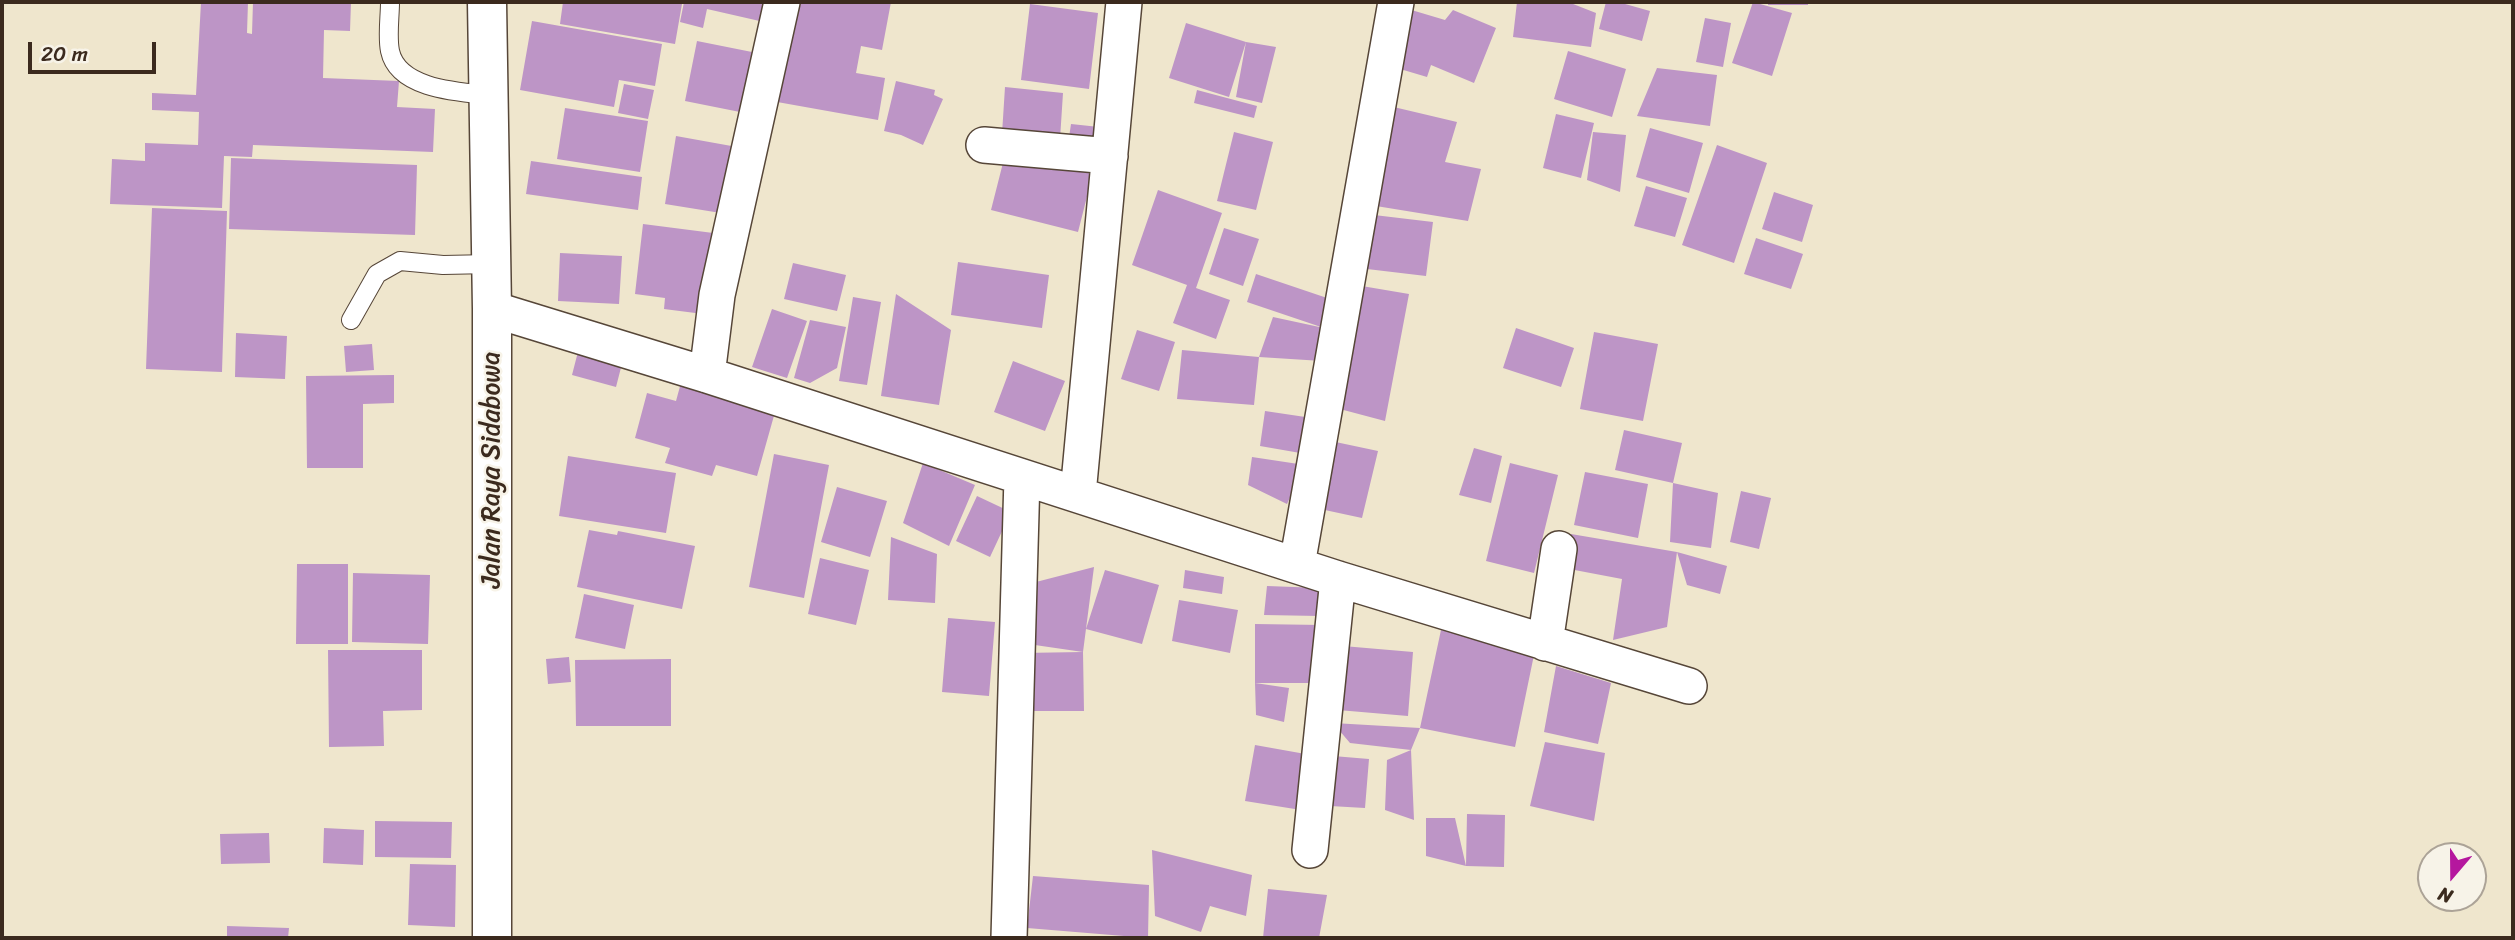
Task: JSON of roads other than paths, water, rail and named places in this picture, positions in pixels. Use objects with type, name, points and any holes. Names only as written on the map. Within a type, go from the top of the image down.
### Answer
[{"type":"highway","name":"Jalan Raya Sidabowa","points":[[487,2],[492,309],[492,938]]},
{"type":"street","points":[[707,375],[717,295],[782,2]]},
{"type":"street","points":[[1078,494],[1124,2]]},
{"type":"street","points":[[1297,565],[1391,4]]},
{"type":"street","points":[[984,145],[1110,156]]},
{"type":"street","points":[[492,309],[707,375],[1338,579],[1689,686]]},
{"type":"street","points":[[1009,938],[1022,477]]},
{"type":"street","points":[[1545,643],[1559,549]]},
{"type":"street","points":[[1310,850],[1338,579]]},
{"type":"lane","points":[[390,2],[390,52],[407,77],[448,91],[489,94]]},
{"type":"lane","points":[[351,320],[377,274],[400,261],[443,265],[491,264]]}]
